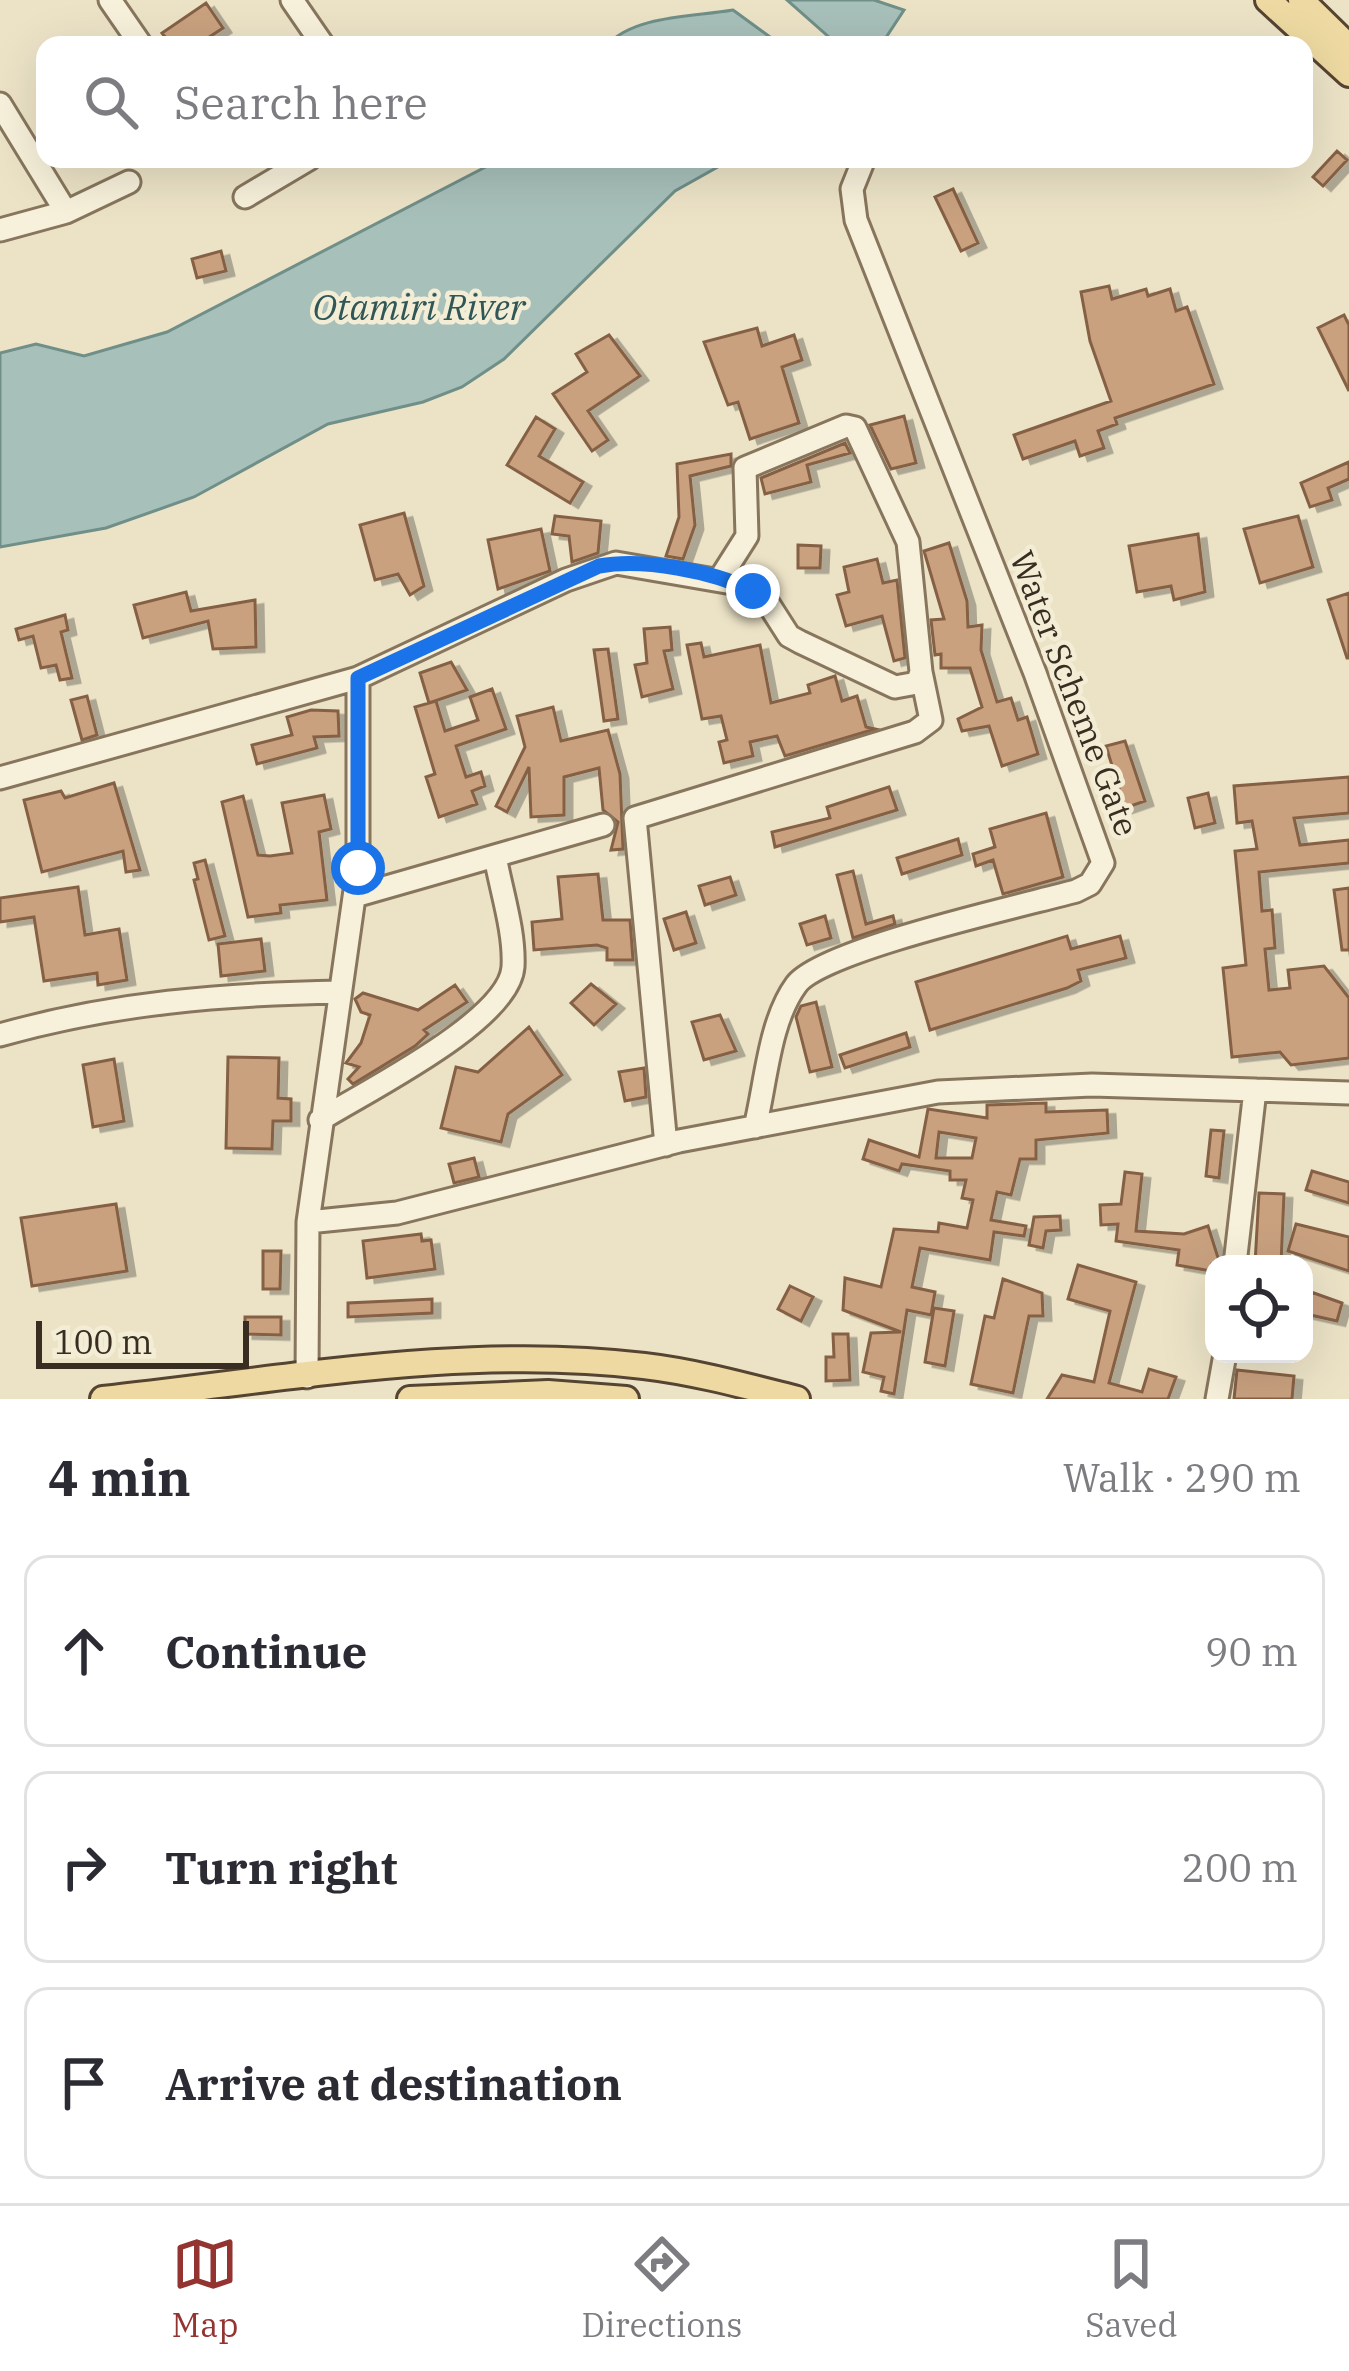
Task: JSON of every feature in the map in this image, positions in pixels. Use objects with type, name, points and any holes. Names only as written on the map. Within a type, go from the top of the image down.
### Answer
[{"type":"main road","points":[[1301,0],[1349,47]]},
{"type":"main road","points":[[1275,2],[1310,36]]},
{"type":"main road","points":[[1313,39],[1349,74]]},
{"type":"main road","points":[[103,1399],[477,1361],[564,1360],[645,1366],[796,1399]]},
{"type":"main road","points":[[410,1399],[529,1393],[626,1399]]},
{"type":"street","points":[[110,0],[135,36]]},
{"type":"street","points":[[292,0],[317,36]]},
{"type":"street","points":[[0,104],[36,163]]},
{"type":"street","points":[[39,168],[66,212]]},
{"type":"street","points":[[245,197],[295,168]]},
{"type":"street","name":"Water Scheme Gate","points":[[755,1127],[783,1008],[805,974],[899,940],[1076,891],[1090,884],[1103,863],[1035,673],[856,220],[852,189],[860,168]]},
{"type":"street","points":[[0,230],[66,212],[129,182]]},
{"type":"street","points":[[666,1144],[635,818],[915,732],[931,720],[908,542],[855,428],[846,426],[746,468],[747,536],[721,578]]},
{"type":"street","points":[[0,778],[358,678],[599,566],[616,563],[721,578],[764,596],[789,636],[896,687],[917,683],[922,672]]},
{"type":"street","points":[[307,1377],[308,1222],[355,896],[358,678]]},
{"type":"street","points":[[355,896],[603,825]]},
{"type":"street","points":[[320,1120],[476,1022],[507,990],[513,966],[495,856]]},
{"type":"street","points":[[0,1035],[67,1016],[171,1000],[340,992]]},
{"type":"street","points":[[308,1222],[425,1207],[666,1144],[938,1092],[1092,1085],[1349,1093]]},
{"type":"street","points":[[1236,1255],[1255,1090]]},
{"type":"street","points":[[1217,1399],[1223,1363]]},
{"type":"water","points":[[787,0],[874,0],[904,10],[887,36],[828,36]]},
{"type":"water","points":[[733,10],[769,36],[618,36],[683,16]]},
{"type":"water","name":"Otamiri River","points":[[484,168],[716,168],[675,191],[504,359],[462,387],[423,402],[328,424],[194,497],[106,528],[0,547],[0,353],[36,344],[84,356],[167,332]]},
{"type":"building","points":[[206,3],[223,28],[211,36],[162,33]]},
{"type":"building","points":[[1337,151],[1347,160],[1323,186],[1313,177]]},
{"type":"building","points":[[953,189],[978,243],[961,251],[935,197]]},
{"type":"building","points":[[221,251],[226,271],[197,278],[192,259]]},
{"type":"building","points":[[1109,286],[1112,299],[1146,289],[1148,296],[1170,289],[1176,311],[1187,307],[1214,384],[1115,418],[1117,424],[1098,431],[1104,448],[1080,456],[1075,441],[1023,459],[1014,435],[1111,401],[1090,341],[1081,292]]},
{"type":"building","points":[[1344,315],[1349,325],[1349,391],[1318,328]]},
{"type":"building","points":[[757,328],[762,346],[794,335],[802,360],[782,367],[799,423],[750,439],[738,402],[728,405],[704,342]]},
{"type":"building","points":[[609,335],[640,376],[588,411],[608,440],[592,451],[553,394],[587,372],[576,354]]},
{"type":"building","points":[[904,416],[916,463],[891,469],[870,425]]},
{"type":"building","points":[[536,417],[555,429],[539,456],[583,482],[570,503],[507,465]]},
{"type":"building","points":[[845,443],[850,453],[807,465],[811,482],[765,494],[761,478]]},
{"type":"building","points":[[731,454],[731,466],[690,476],[695,525],[683,559],[666,556],[679,517],[677,464]]},
{"type":"building","points":[[1349,462],[1349,479],[1328,488],[1332,500],[1310,507],[1301,483]]},
{"type":"building","points":[[404,513],[424,586],[410,595],[398,574],[375,580],[360,525]]},
{"type":"building","points":[[555,516],[601,521],[598,553],[572,562],[569,536],[552,534]]},
{"type":"building","points":[[1298,516],[1313,567],[1260,583],[1244,529]]},
{"type":"building","points":[[541,529],[550,571],[498,589],[488,540]]},
{"type":"building","points":[[1198,534],[1205,592],[1174,600],[1171,586],[1137,592],[1129,546]]},
{"type":"building","points":[[949,543],[967,601],[968,627],[982,625],[981,650],[997,702],[1011,698],[1018,720],[1027,717],[1038,754],[1002,766],[989,726],[962,731],[958,719],[982,707],[970,668],[941,668],[941,654],[935,655],[931,620],[944,619],[924,551]]},
{"type":"building","points":[[798,545],[821,546],[820,568],[798,568]]},
{"type":"building","points":[[877,559],[883,583],[897,580],[905,658],[894,661],[882,616],[846,626],[837,595],[849,592],[844,567]]},
{"type":"building","points":[[186,592],[191,611],[255,600],[256,647],[213,649],[208,621],[143,638],[134,605]]},
{"type":"building","points":[[1349,593],[1349,658],[1347,658],[1328,600]]},
{"type":"building","points":[[65,615],[68,630],[61,632],[72,678],[60,680],[56,665],[41,668],[33,636],[19,640],[16,629]]},
{"type":"building","points":[[670,627],[672,650],[664,651],[673,689],[642,697],[635,665],[647,663],[644,629]]},
{"type":"building","points":[[701,643],[704,657],[760,645],[771,703],[810,693],[808,685],[835,676],[842,701],[857,696],[866,727],[875,729],[785,756],[777,736],[750,742],[753,756],[724,763],[719,742],[727,740],[721,716],[702,719],[687,645]]},
{"type":"building","points":[[608,649],[618,719],[604,721],[594,650]]},
{"type":"building","points":[[451,662],[467,690],[429,703],[420,673]]},
{"type":"building","points":[[492,689],[506,729],[456,746],[466,777],[481,772],[485,786],[472,791],[477,804],[439,817],[426,777],[435,774],[415,707],[436,701],[445,731],[478,720],[470,697]]},
{"type":"building","points":[[87,696],[97,735],[82,740],[71,700]]},
{"type":"building","points":[[553,707],[561,741],[608,730],[620,774],[623,849],[611,850],[618,822],[603,810],[599,768],[564,777],[564,815],[531,817],[529,767],[507,812],[496,806],[525,747],[517,716]]},
{"type":"building","points":[[311,710],[338,711],[339,736],[314,737],[317,748],[257,764],[252,745],[292,735],[287,717]]},
{"type":"building","points":[[1125,741],[1145,801],[1125,808],[1106,746]]},
{"type":"building","points":[[1349,777],[1349,813],[1294,818],[1300,845],[1349,840],[1349,863],[1259,872],[1262,911],[1272,910],[1275,948],[1265,949],[1269,990],[1290,988],[1288,970],[1324,966],[1349,998],[1349,1058],[1291,1065],[1280,1052],[1232,1057],[1223,968],[1246,965],[1235,851],[1257,849],[1252,821],[1237,823],[1234,786]]},
{"type":"building","points":[[114,783],[140,870],[126,872],[123,851],[42,872],[24,800],[61,791],[65,798]]},
{"type":"building","points":[[889,787],[897,810],[775,847],[772,832],[830,818],[827,807]]},
{"type":"building","points":[[1208,793],[1215,823],[1195,828],[1188,798]]},
{"type":"building","points":[[324,795],[331,829],[319,832],[327,900],[280,905],[281,913],[248,917],[222,802],[243,796],[258,855],[270,856],[292,853],[282,803]]},
{"type":"building","points":[[1046,813],[1063,877],[1003,894],[993,860],[976,866],[973,854],[995,847],[990,829]]},
{"type":"building","points":[[958,839],[962,855],[902,874],[897,858]]},
{"type":"building","points":[[205,860],[225,936],[209,940],[194,880],[198,879],[194,863]]},
{"type":"building","points":[[853,871],[866,924],[893,916],[895,924],[853,938],[837,875]]},
{"type":"building","points":[[598,874],[603,920],[630,920],[633,960],[607,960],[607,948],[597,945],[534,950],[532,922],[562,919],[558,877]]},
{"type":"building","points":[[730,877],[736,895],[705,905],[699,886]]},
{"type":"building","points":[[78,887],[85,935],[119,929],[127,980],[98,985],[97,973],[44,981],[34,917],[0,922],[0,898]]},
{"type":"building","points":[[1349,888],[1349,950],[1342,950],[1334,890]]},
{"type":"building","points":[[686,912],[696,943],[674,950],[664,919]]},
{"type":"building","points":[[825,916],[831,938],[807,945],[800,924]]},
{"type":"building","points":[[1067,936],[1071,949],[1120,936],[1126,958],[1078,970],[1081,981],[1067,988],[930,1030],[916,982]]},
{"type":"building","points":[[261,939],[265,971],[221,976],[218,944]]},
{"type":"building","points":[[591,984],[616,1004],[594,1025],[571,1003]]},
{"type":"building","points":[[455,985],[467,1002],[424,1030],[428,1034],[415,1046],[353,1084],[348,1079],[359,1067],[346,1063],[361,1043],[370,1015],[361,1012],[355,999],[363,993],[418,1010]]},
{"type":"building","points":[[816,1002],[832,1067],[810,1072],[796,1017],[801,1006]]},
{"type":"building","points":[[720,1015],[736,1051],[704,1060],[692,1022]]},
{"type":"building","points":[[529,1027],[562,1075],[508,1114],[501,1142],[441,1128],[456,1067],[478,1072]]},
{"type":"building","points":[[906,1033],[910,1047],[845,1068],[840,1055]]},
{"type":"building","points":[[228,1057],[279,1058],[278,1098],[291,1099],[291,1121],[273,1121],[272,1149],[226,1148]]},
{"type":"building","points":[[114,1059],[124,1121],[93,1127],[83,1065]]},
{"type":"building","points":[[644,1068],[646,1097],[625,1101],[619,1072]]},
{"type":"building","points":[[1046,1103],[1046,1112],[1107,1110],[1108,1133],[1036,1140],[1036,1159],[1020,1159],[1011,1195],[997,1192],[991,1220],[1026,1226],[1024,1236],[994,1232],[990,1260],[920,1248],[912,1287],[935,1292],[931,1315],[907,1310],[894,1394],[881,1391],[884,1377],[863,1372],[871,1333],[901,1332],[843,1310],[845,1278],[881,1287],[894,1229],[938,1232],[939,1223],[967,1228],[973,1200],[962,1198],[966,1180],[950,1180],[950,1171],[902,1164],[899,1171],[863,1159],[869,1140],[919,1157],[928,1109],[987,1118],[987,1105]],"holes":[[[939,1132],[976,1138],[972,1158],[936,1158]]]},
{"type":"building","points":[[1211,1130],[1224,1131],[1219,1178],[1206,1176]]},
{"type":"building","points":[[474,1158],[479,1177],[454,1183],[449,1164]]},
{"type":"building","points":[[1312,1171],[1349,1182],[1349,1203],[1306,1190]]},
{"type":"building","points":[[1125,1172],[1142,1174],[1136,1231],[1184,1234],[1208,1226],[1217,1255],[1205,1255],[1205,1270],[1177,1265],[1179,1250],[1116,1241],[1118,1224],[1101,1225],[1100,1205],[1121,1204]]},
{"type":"building","points":[[1259,1193],[1284,1194],[1281,1255],[1256,1255]]},
{"type":"building","points":[[116,1204],[127,1271],[32,1286],[21,1218]]},
{"type":"building","points":[[1060,1216],[1061,1230],[1046,1231],[1043,1248],[1029,1245],[1034,1217]]},
{"type":"building","points":[[1296,1224],[1349,1237],[1349,1271],[1313,1259],[1313,1255],[1288,1251]]},
{"type":"building","points":[[421,1234],[422,1241],[431,1240],[435,1269],[367,1278],[363,1241]]},
{"type":"building","points":[[263,1251],[281,1251],[280,1289],[263,1289]]},
{"type":"building","points":[[1078,1265],[1136,1282],[1109,1383],[1142,1392],[1149,1369],[1176,1377],[1168,1399],[1047,1399],[1062,1375],[1094,1382],[1110,1311],[1068,1299]]},
{"type":"building","points":[[1003,1279],[1042,1293],[1043,1316],[1029,1316],[1013,1393],[971,1384],[985,1316],[994,1318]]},
{"type":"building","points":[[790,1286],[813,1297],[801,1321],[778,1309]]},
{"type":"building","points":[[1313,1293],[1342,1303],[1337,1321],[1313,1316]]},
{"type":"building","points":[[432,1299],[432,1313],[348,1317],[348,1303]]},
{"type":"building","points":[[934,1308],[954,1311],[945,1366],[925,1362]]},
{"type":"building","points":[[245,1317],[281,1317],[281,1335],[245,1334]]},
{"type":"building","points":[[833,1334],[848,1334],[850,1380],[826,1381],[826,1357],[834,1357]]},
{"type":"building","points":[[1237,1370],[1294,1376],[1292,1399],[1234,1399]]},
{"type":"route","points":[[358,868],[358,678],[599,566],[616,563],[721,578],[753,591]]}]
